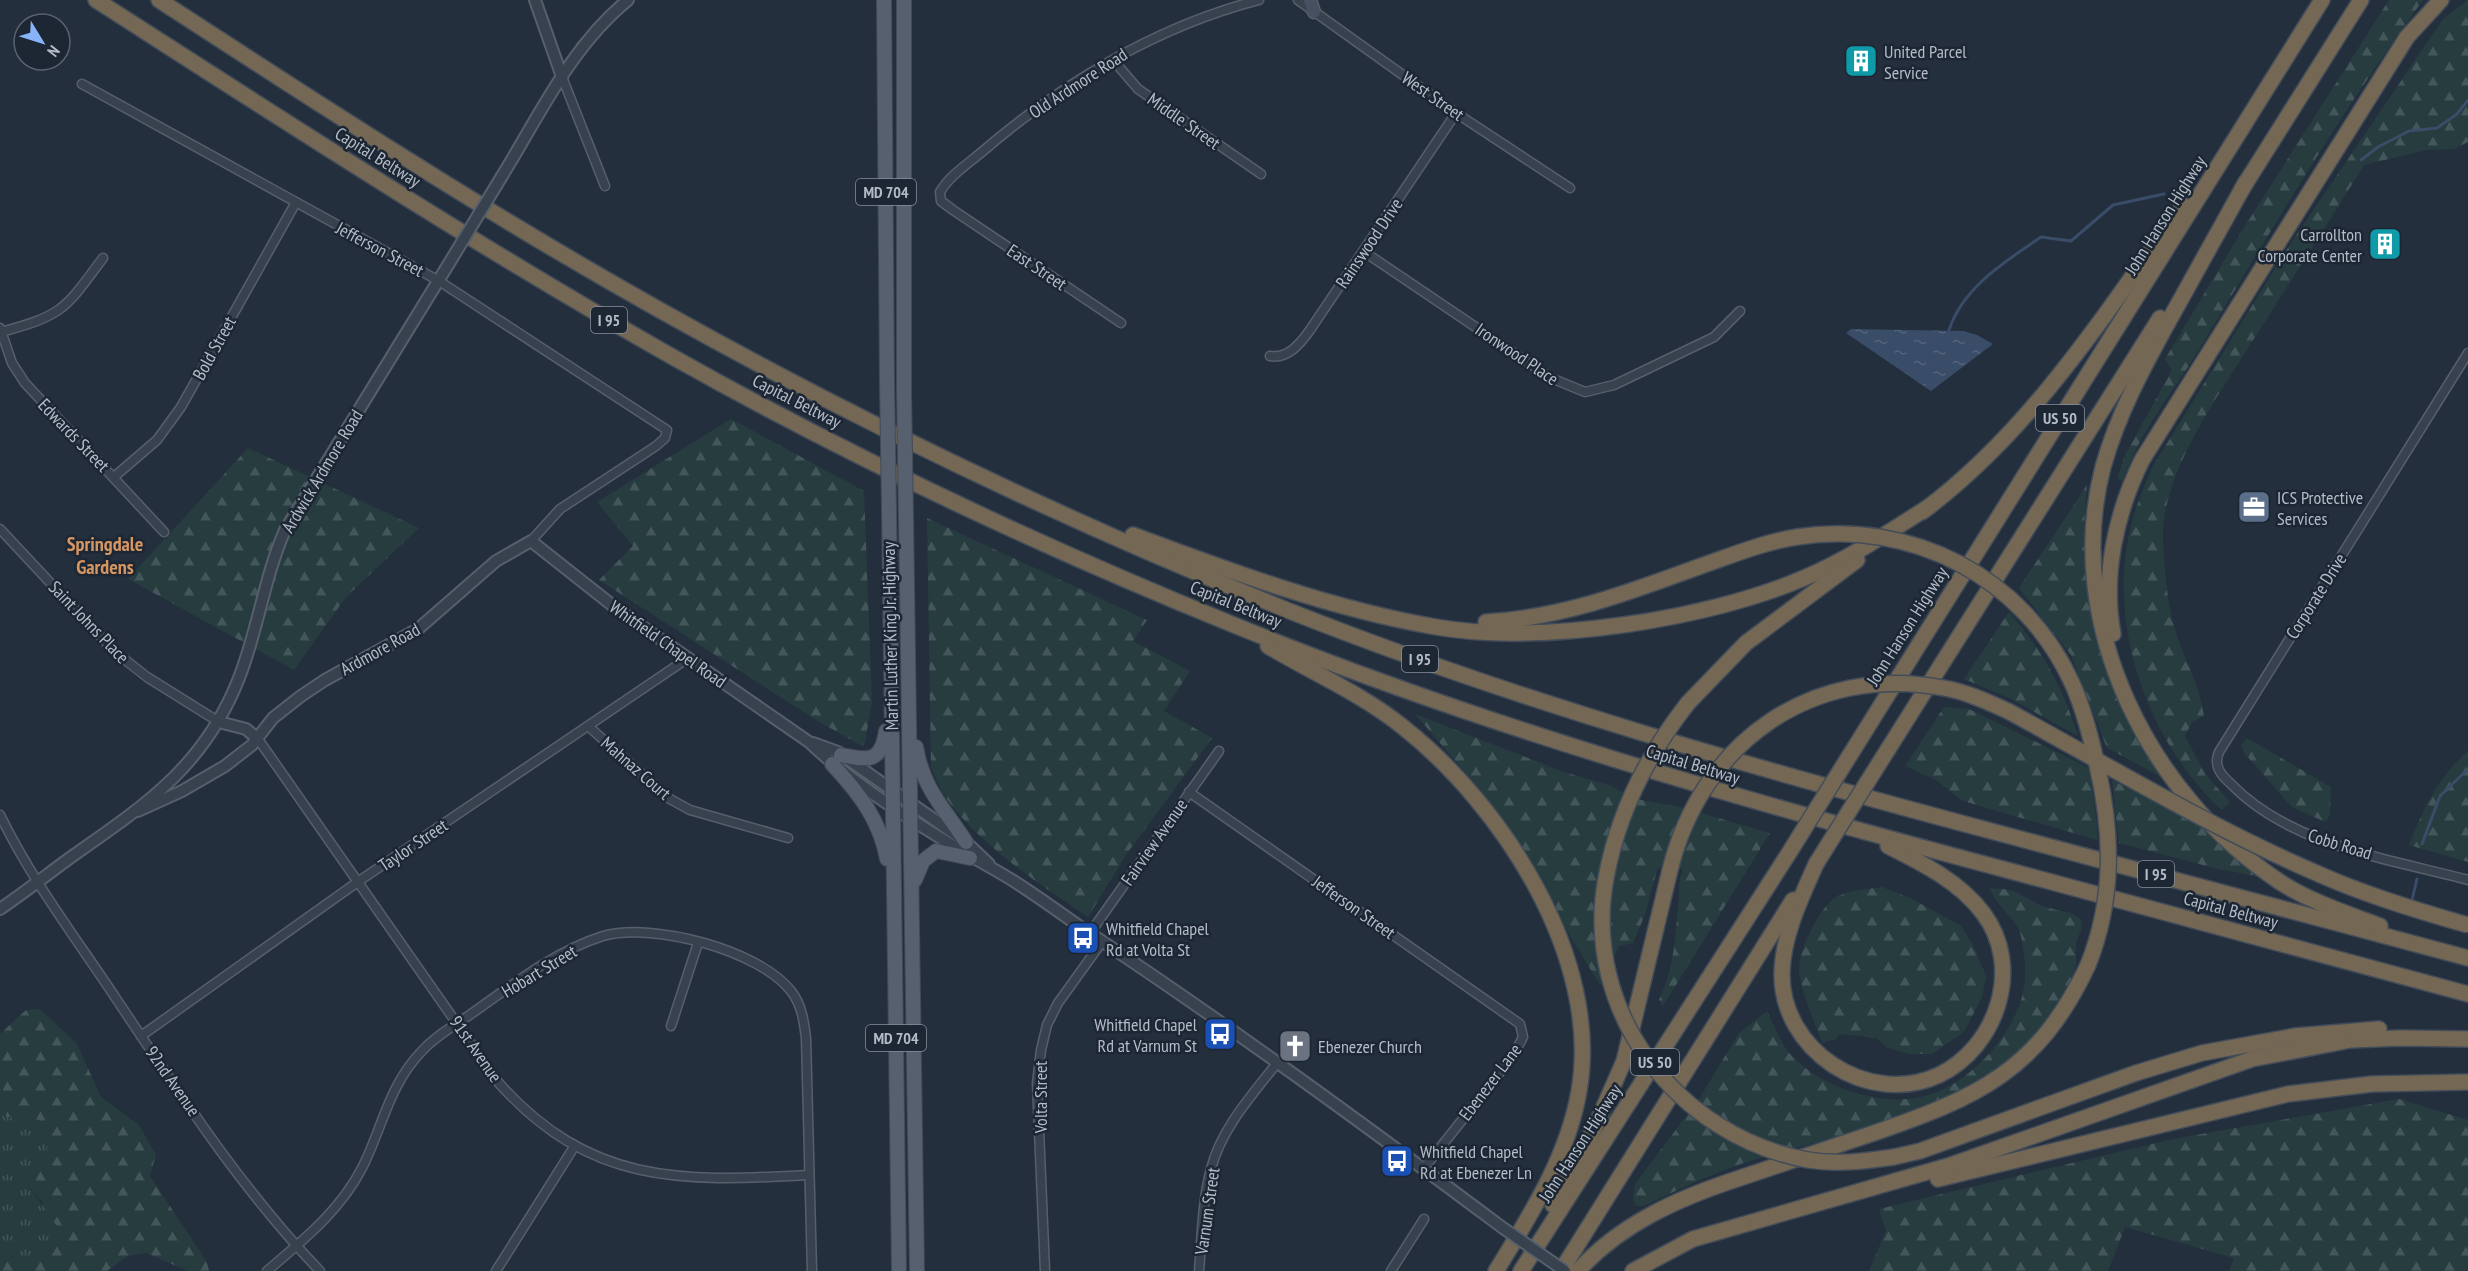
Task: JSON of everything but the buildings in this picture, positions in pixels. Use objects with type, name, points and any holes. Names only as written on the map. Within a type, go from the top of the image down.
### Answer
[{"type":"highway","name":"Capital Beltway","points":[[96,0],[507,260],[731,389],[980,514],[1237,627],[1543,737],[1692,784],[1847,828],[2468,994]]},
{"type":"highway","name":"Capital Beltway","points":[[159,0],[366,133],[589,270],[837,405],[1010,490],[1103,532],[1296,613],[1497,687],[1630,730],[1833,788],[2468,957]]},
{"type":"highway","name":"John Hanson Highway","points":[[1521,1271],[1789,853],[2322,0]]},
{"type":"highway","name":"US 50","points":[[1563,1271],[1880,762],[2361,0]]},
{"type":"highway","points":[[2128,698],[2112,629],[2110,578],[2117,529],[2131,482],[2153,441],[2407,37],[2441,0]]},
{"type":"highway","points":[[2271,82],[2055,382],[1982,461],[1930,506],[1746,643],[1688,703],[1658,746],[1634,788],[1618,831],[1605,880],[1603,909],[1606,963],[1624,1020],[1650,1064],[1668,1085],[1692,1107],[1734,1134],[1782,1154],[1810,1160],[1858,1161],[1894,1158],[1920,1151],[2136,1073],[2202,1053],[2251,1043],[2348,1030],[2468,1030]]},
{"type":"highway","points":[[2246,182],[2138,378],[2123,409],[2103,467],[2095,518],[2095,577],[2103,628],[2128,698],[2154,753],[2199,812],[2256,864],[2288,886],[2327,906],[2468,957]]},
{"type":"highway","points":[[1010,490],[1275,585],[1371,614],[1438,627],[1514,631],[1611,626],[1658,619],[1750,598],[1804,578],[1843,559],[1930,506]]},
{"type":"highway","points":[[1371,614],[1473,622],[1545,616],[1603,601],[1754,548],[1797,537],[1844,533],[1896,538],[1941,553],[1962,563],[2002,591],[2037,627],[2054,650],[2072,683],[2084,716],[2103,788],[2107,820],[2109,880],[2099,938],[2065,1009],[2048,1033],[2009,1071],[1985,1088],[1937,1111],[1677,1201],[1626,1230],[1578,1271]]},
{"type":"highway","points":[[1237,627],[1379,709],[1447,766],[1489,813],[1508,841],[1525,868],[1555,931],[1576,994],[1581,1025],[1582,1060],[1579,1091],[1562,1149],[1528,1217],[1496,1271]]},
{"type":"highway","points":[[1515,1271],[1595,1127],[1624,1061],[1682,827],[1710,777],[1732,752],[1759,728],[1821,696],[1878,684],[1919,684],[1974,696],[2008,711],[2226,829],[2321,875],[2402,905],[2468,925]]},
{"type":"highway","points":[[1816,864],[1791,926],[1782,972],[1783,990],[1797,1029],[1827,1063],[1863,1080],[1881,1084],[1911,1083],[1937,1076],[1954,1066],[1982,1039],[1993,1021],[1999,1002],[2002,980],[2001,957],[1995,934],[1985,915],[1953,885],[1908,855],[1847,828]]},
{"type":"highway","points":[[1633,1271],[1693,1239],[1948,1166],[2252,1059],[2351,1040],[2468,1039]]},
{"type":"highway","points":[[1768,1217],[2288,1094],[2372,1084],[2468,1082]]},
{"type":"main road","name":"Martin Luther King Jr. Highway","points":[[884,0],[899,1271]]},
{"type":"main road","name":"Martin Luther King Jr. Highway","points":[[904,0],[904,392],[917,1271]]},
{"type":"main road","points":[[837,759],[864,760],[877,754],[885,741],[891,703]]},
{"type":"main road","points":[[909,705],[922,775],[935,800],[966,842]]},
{"type":"main road","points":[[837,759],[878,826],[884,843],[894,902]]},
{"type":"main road","points":[[912,891],[918,870],[928,855],[944,851],[970,858]]},
{"type":"street","points":[[535,0],[562,77],[605,186]]},
{"type":"street","name":"Ardwick Ardmore Road","points":[[0,909],[138,811],[185,769],[219,722],[244,664],[271,565],[285,530],[562,77],[600,26],[628,0]]},
{"type":"street","name":"Old Ardmore Road","points":[[953,210],[941,201],[940,192],[963,168],[1010,127],[1158,34],[1211,14],[1259,0]]},
{"type":"street","name":"West Street","points":[[1298,0],[1312,6],[1456,113],[1570,188]]},
{"type":"street","name":"Middle Street","points":[[1114,61],[1138,89],[1261,174]]},
{"type":"street","name":"Jefferson Street","points":[[82,84],[295,204],[439,280],[668,430]]},
{"type":"street","name":"Rainswood Drive","points":[[1270,356],[1280,358],[1306,336],[1456,113]]},
{"type":"street","name":"Bold Street","points":[[114,477],[157,440],[181,407],[295,204]]},
{"type":"street","name":"East Street","points":[[953,210],[1121,323]]},
{"type":"street","name":"Ironwood Place","points":[[1363,251],[1551,378],[1585,392],[1614,386],[1714,337],[1740,311]]},
{"type":"street","points":[[1,330],[44,319],[61,310],[103,258]]},
{"type":"street","name":"Edwards Street","points":[[1,330],[12,363],[25,383],[164,532]]},
{"type":"street","name":"Corporate Drive","points":[[2226,780],[2216,763],[2219,752],[2468,352]]},
{"type":"street","name":"Ardmore Road","points":[[138,811],[183,791],[225,766],[258,739],[273,718],[301,696],[325,680],[418,629],[496,561],[531,541],[560,509],[656,446],[665,438],[668,430]]},
{"type":"street","name":"Saint Johns Place","points":[[0,529],[114,651],[142,674],[219,722]]},
{"type":"street","name":"Whitfield Chapel Road","points":[[531,541],[617,609],[688,658],[810,742],[910,802],[966,842],[996,871]]},
{"type":"street","name":"Taylor Street","points":[[141,1036],[359,881],[688,658]]},
{"type":"street","points":[[219,722],[246,729],[258,739]]},
{"type":"street","name":"Mahnaz Court","points":[[588,726],[670,799],[690,810],[788,838]]},
{"type":"street","name":"91st Avenue","points":[[258,739],[511,1097],[574,1147],[616,1164],[669,1176],[706,1178],[808,1175]]},
{"type":"street","name":"Fairview Avenue","points":[[1090,933],[1219,752]]},
{"type":"street","name":"Whitfield Chapel Road","points":[[837,759],[892,805],[970,858],[996,871],[1090,933],[1424,1168],[1563,1271]]},
{"type":"street","name":"Cobb Road","points":[[2226,780],[2268,815],[2302,832],[2468,880]]},
{"type":"street","name":"Jefferson Street","points":[[1190,792],[1518,1021]]},
{"type":"street","name":"92nd Avenue","points":[[0,815],[38,882],[141,1036],[257,1199],[296,1247],[320,1271]]},
{"type":"street","name":"Hobart Street","points":[[267,1271],[330,1214],[360,1171],[389,1100],[410,1065],[428,1044],[565,952],[591,940],[619,933],[646,932],[727,950],[758,963],[777,976],[795,997],[801,1010],[806,1038],[808,1175],[813,1271]]},
{"type":"street","name":"Volta Street","points":[[1045,1271],[1037,1083],[1041,1050],[1047,1025],[1058,1003],[1102,942]]},
{"type":"street","points":[[671,1026],[698,943]]},
{"type":"street","name":"Ebenezer Lane","points":[[1424,1168],[1517,1050],[1523,1037],[1518,1021]]},
{"type":"street","name":"Varnum Street","points":[[1199,1271],[1204,1211],[1213,1162],[1228,1129],[1277,1063]]},
{"type":"street","points":[[496,1271],[574,1147]]},
{"type":"street","points":[[1391,1271],[1424,1219]]},
{"type":"green space","points":[[2389,0],[2423,0],[2364,84],[2308,170],[2148,428],[2123,480],[2117,479],[2125,455],[2172,370],[2165,359],[2243,229]]},
{"type":"green space","points":[[2468,0],[2468,142],[2454,149],[2426,150],[2364,165],[2208,411],[2181,462],[2171,488],[2165,514],[2163,539],[2168,597],[2175,630],[2195,683],[2204,716],[2192,722],[2185,736],[2205,774],[2230,802],[2222,810],[2197,784],[2175,753],[2156,720],[2141,684],[2130,647],[2125,609],[2124,571],[2133,517],[2153,466],[2287,249],[2443,19]]},
{"type":"green space","points":[[731,419],[864,491],[872,703],[864,747],[816,720],[599,580],[633,546],[597,502]]},
{"type":"green space","points":[[248,448],[419,528],[346,597],[294,670],[128,579]]},
{"type":"green space","points":[[2087,485],[2084,527],[2091,610],[2118,694],[2140,743],[2162,777],[2107,748],[2071,655],[2019,588]]},
{"type":"green space","points":[[927,518],[1147,620],[1133,641],[1190,671],[1164,711],[1212,738],[1126,855],[1088,917],[1013,864],[978,835],[948,801],[931,767]]},
{"type":"green space","points":[[2009,612],[2042,655],[2058,685],[2078,736],[2009,698],[1964,679]]},
{"type":"green space","points":[[1944,707],[1969,709],[2089,768],[2097,840],[1963,801],[1936,780],[1905,766]]},
{"type":"green space","points":[[1415,714],[1564,772],[1612,786],[1631,798],[1684,808],[1770,833],[1663,1006],[1659,1000],[1668,977],[1673,954],[1679,883],[1683,870],[1677,866],[1662,865],[1657,870],[1645,915],[1633,943],[1619,946],[1609,972],[1600,985],[1556,913],[1544,887],[1483,793]]},
{"type":"green space","points":[[2247,738],[2331,787],[2330,815],[2325,822],[2292,807],[2245,754],[2241,746]]},
{"type":"green space","points":[[2468,751],[2468,862],[2409,845],[2432,794],[2457,761]]},
{"type":"green space","points":[[2112,780],[2217,835],[2259,871],[2257,876],[2218,869],[2119,843]]},
{"type":"green space","points":[[1882,887],[1912,899],[1961,926],[1973,945],[1986,977],[1982,997],[1964,1032],[1932,1054],[1909,1054],[1888,1048],[1876,1038],[1840,1034],[1836,1039],[1822,1043],[1804,995],[1799,968],[1800,960],[1818,917],[1838,896]]},
{"type":"green space","points":[[1989,888],[2012,891],[2044,907],[2071,913],[2079,918],[2082,924],[2076,943],[2076,965],[2068,987],[2031,1041],[2000,1070],[1963,1092],[1924,1110],[1742,1163],[1643,1206],[1636,1206],[1633,1199],[1635,1184],[1699,1099],[1739,1033],[1767,1011],[1784,1045],[1797,1061],[1823,1079],[1861,1094],[1888,1099],[1916,1098],[1950,1086],[1981,1062],[2005,1033],[2014,1017],[2021,1000],[2025,975],[2020,932]]},
{"type":"green space","points":[[40,1009],[77,1044],[101,1097],[139,1125],[156,1155],[150,1176],[207,1262],[209,1271],[188,1271],[146,1253],[128,1256],[107,1271],[0,1271],[0,1249],[23,1265],[43,1203],[28,1185],[45,1158],[39,1120],[6,1117],[2,1085],[3,1068],[0,1066],[0,1034],[26,1010]]},
{"type":"green space","points":[[0,1066],[3,1068],[2,1085],[6,1117],[39,1120],[49,1139],[45,1158],[28,1185],[58,1228],[37,1255],[23,1265],[0,1249]]},
{"type":"green space","points":[[2399,1099],[2468,1120],[2468,1271],[2229,1271],[2234,1258],[2125,1227],[2108,1271],[1869,1271],[1886,1231],[1879,1209],[2173,1139]]},
{"type":"water","points":[[1851,329],[1963,331],[1977,335],[1993,344],[1931,391],[1846,333]]},
{"type":"waterway","points":[[2361,160],[2378,147],[2409,131],[2437,128],[2457,114],[2468,100]]},
{"type":"waterway","points":[[1949,330],[1964,301],[1975,288],[1987,276],[2041,237],[2071,241],[2113,205],[2164,194]]},
{"type":"waterway","points":[[2422,844],[2440,796],[2468,769]]},
{"type":"waterway","points":[[2411,904],[2417,879]]},
{"type":"place","name":"United Parcel Service","points":[[1861,61]]},
{"type":"place","name":"Carrollton Corporate Center","points":[[2385,244]]},
{"type":"place","name":"ICS Protective Services","points":[[2254,507]]},
{"type":"place","name":"Whitfield Chapel Rd at Volta St","points":[[1083,938]]},
{"type":"place","name":"Whitfield Chapel Rd at Varnum St","points":[[1220,1034]]},
{"type":"place","name":"Ebenezer Church","points":[[1295,1046]]},
{"type":"place","name":"Whitfield Chapel Rd at Ebenezer Ln","points":[[1397,1161]]},
{"type":"district","name":"Springdale Gardens","points":[[105,556]]}]
